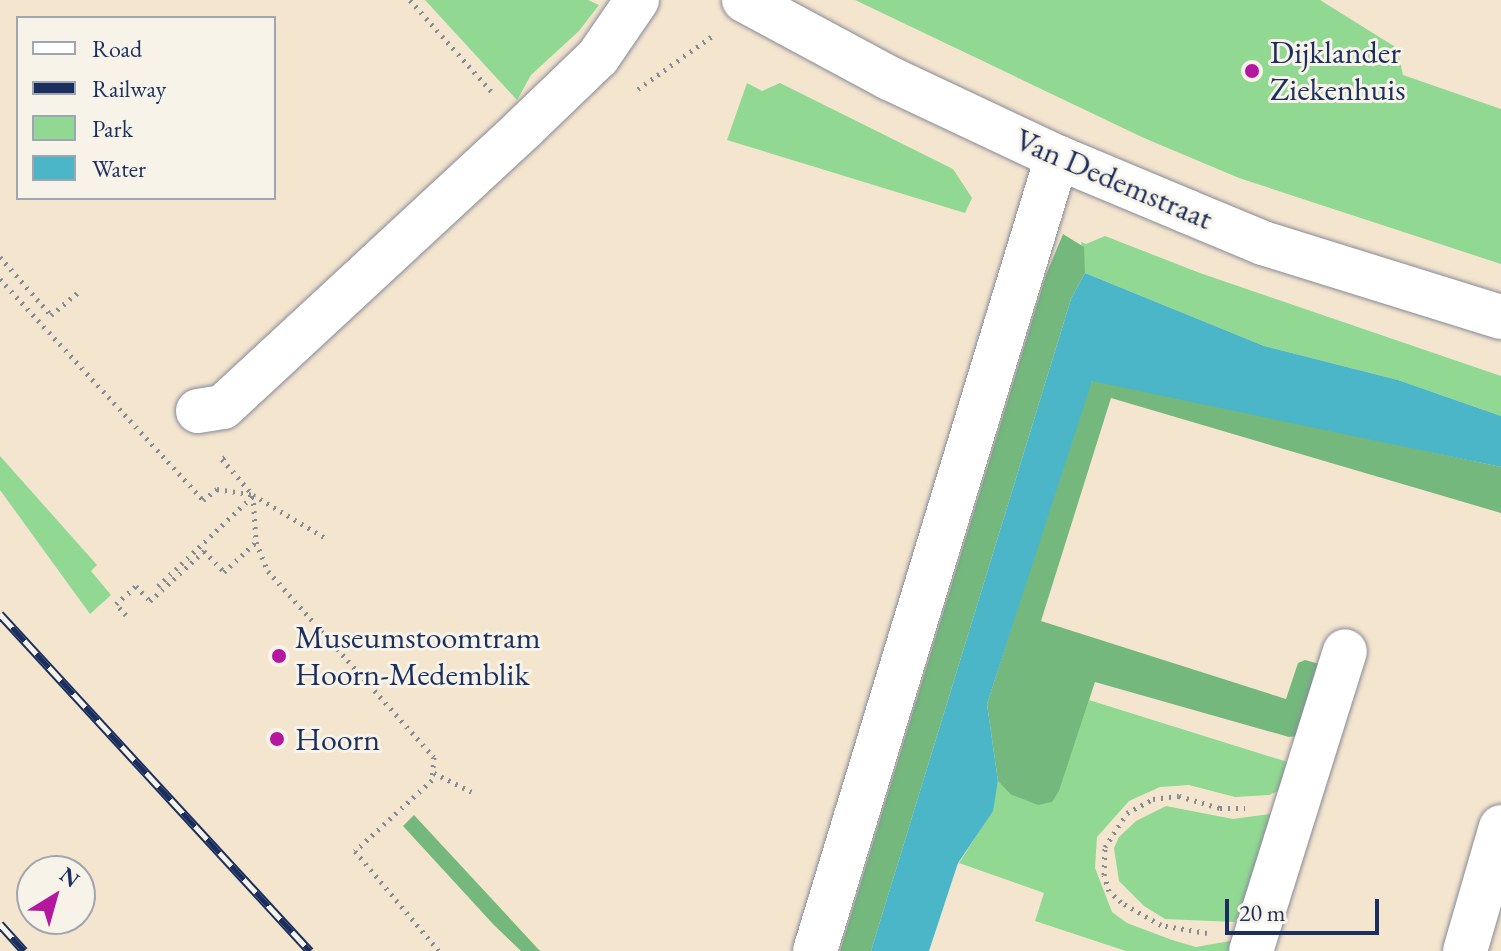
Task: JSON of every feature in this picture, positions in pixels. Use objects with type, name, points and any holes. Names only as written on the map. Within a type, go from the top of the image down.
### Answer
[{"type":"street","points":[[198,411],[223,407],[524,128],[598,57],[637,0]]},
{"type":"street","name":"Van Dedemstraat","points":[[744,0],[889,78],[1057,157],[1263,243],[1501,317]]},
{"type":"street","points":[[815,951],[1057,157]]},
{"type":"street","points":[[1255,938],[1345,651]]},
{"type":"street","points":[[1465,951],[1501,827]]},
{"type":"path","points":[[410,0],[524,128]]},
{"type":"path","points":[[0,257],[51,315],[78,292]]},
{"type":"path","points":[[158,586],[253,495],[256,542],[268,571],[434,757],[432,780],[355,851],[439,951]]},
{"type":"path","points":[[126,615],[116,604],[136,586],[150,601],[204,551],[224,572],[256,542]]},
{"type":"path","points":[[434,773],[472,792]]},
{"type":"path","points":[[1255,938],[1161,925],[1137,913],[1109,891],[1104,875],[1105,847],[1127,813],[1153,799],[1179,796],[1220,808],[1241,809],[1289,794],[1304,781]]},
{"type":"green space","points":[[425,0],[588,0],[599,5],[579,31],[531,75],[517,100]]},
{"type":"green space","name":"Dijklander Ziekenhuis","points":[[855,0],[1320,0],[1397,48],[1403,75],[1501,109],[1501,264],[1239,178],[1144,138]]},
{"type":"green space","points":[[747,83],[762,91],[780,83],[953,169],[972,198],[965,213],[727,140]]},
{"type":"green space","points":[[1063,234],[1084,247],[1085,273],[1071,299],[871,951],[840,951],[1046,275]]},
{"type":"green space","points":[[1105,236],[1200,273],[1501,376],[1501,416],[1398,380],[1264,346],[1085,273],[1081,242],[1086,244]]},
{"type":"green space","points":[[1099,380],[1501,467],[1501,513],[1111,398],[1041,621],[1286,699],[1298,663],[1305,660],[1323,665],[1297,736],[1289,737],[1095,682],[1059,791],[1052,802],[1038,805],[1010,794],[998,781],[987,704],[1087,391],[1092,381]]},
{"type":"green space","points":[[0,456],[97,565],[91,571],[111,595],[90,614],[0,490]]},
{"type":"green space","points":[[1089,700],[1294,764],[1283,789],[1269,795],[1235,797],[1189,785],[1160,787],[1129,801],[1097,837],[1095,868],[1112,912],[1127,923],[1172,940],[1196,947],[1230,941],[1236,946],[1235,951],[1126,951],[1035,921],[1044,893],[959,863],[992,811],[998,781],[1010,794],[1059,790]]},
{"type":"green space","points":[[1166,806],[1233,819],[1278,813],[1242,917],[1234,922],[1165,919],[1144,906],[1119,881],[1114,848],[1119,837],[1136,821]]},
{"type":"green space","points":[[414,815],[540,951],[521,951],[493,924],[403,826]]},
{"type":"water","points":[[1085,273],[1264,346],[1398,380],[1501,416],[1501,467],[1092,381],[987,704],[998,781],[993,811],[958,863],[929,951],[871,951],[1071,299]]},
{"type":"railway","points":[[0,614],[310,951]]},
{"type":"railway","points":[[0,924],[24,951]]},
{"type":"place","name":"Dijklander Ziekenhuis","points":[[1252,71]]},
{"type":"place","name":"Museumstoomtram Hoorn-Medemblik","points":[[279,656]]},
{"type":"place","name":"Hoorn","points":[[277,739]]}]
